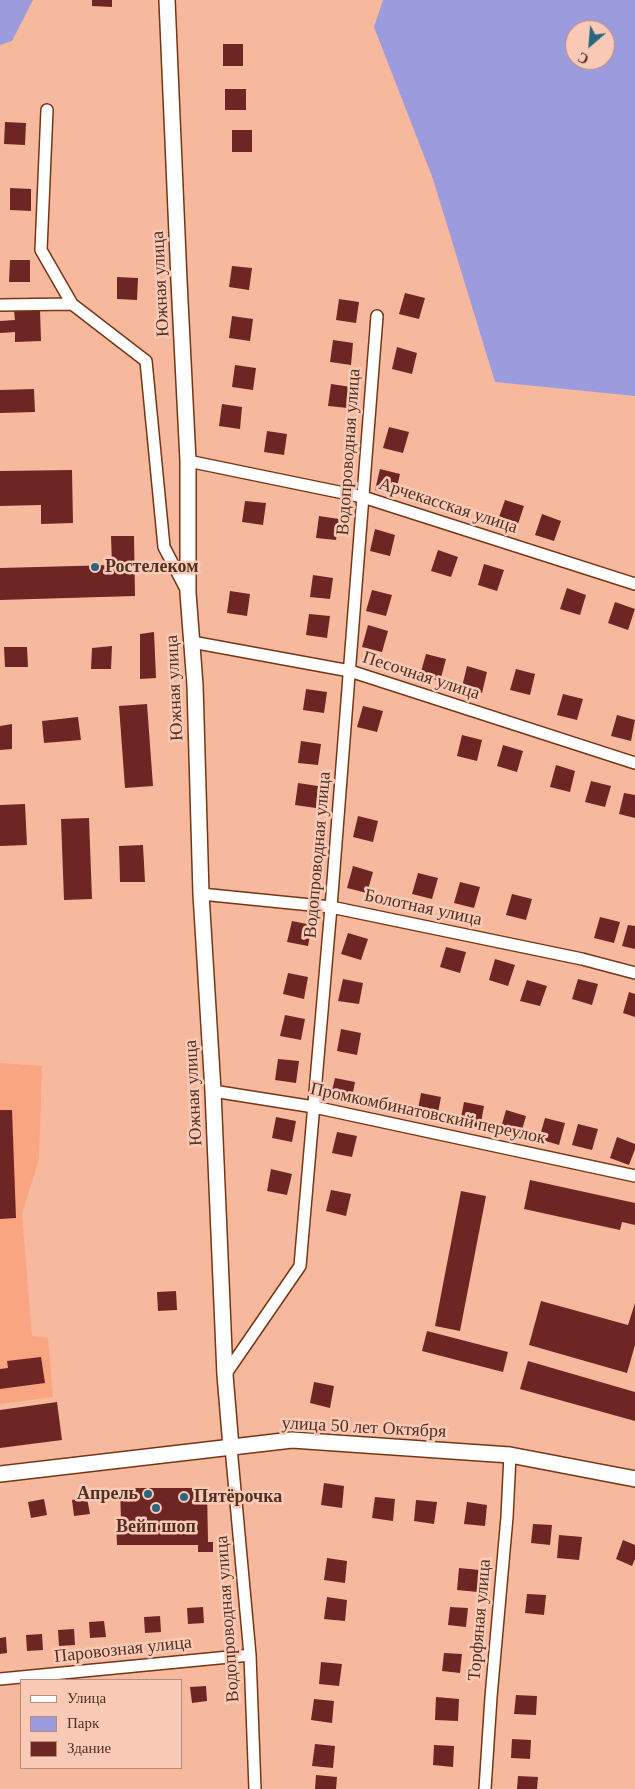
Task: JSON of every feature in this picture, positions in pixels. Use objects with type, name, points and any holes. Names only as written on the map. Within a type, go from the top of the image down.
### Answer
[{"type":"street","name":"Южная улица","points":[[167,0],[188,461],[188,594],[195,685],[201,894],[214,1091],[225,1375],[231,1447]]},
{"type":"street","points":[[47,110],[40,250],[72,304],[146,361],[164,547],[188,594]]},
{"type":"street","points":[[0,305],[72,304]]},
{"type":"street","name":"Водопроводная улица","points":[[225,1375],[300,1266],[331,907],[377,316]]},
{"type":"street","name":"Арчекасская улица","points":[[188,461],[363,498],[635,584]]},
{"type":"street","name":"Песочная улица","points":[[192,642],[350,671],[635,763]]},
{"type":"street","name":"Болотная улица","points":[[201,894],[331,907],[582,959],[635,974]]},
{"type":"street","name":"Промкомбинатовский переулок","points":[[214,1091],[314,1107],[635,1176]]},
{"type":"street","name":"улица 50 лет Октября","points":[[0,1474],[292,1440],[510,1455],[635,1478]]},
{"type":"street","name":"Водопроводная улица","points":[[231,1447],[250,1655],[255,1789]]},
{"type":"street","name":"Торфяная улица","points":[[485,1789],[490,1697],[507,1516],[510,1455]]},
{"type":"street","name":"Паровозная улица","points":[[0,1679],[250,1655]]},
{"type":"shaded area","points":[[0,1063],[42,1066],[39,1159],[22,1214],[32,1336],[48,1338],[53,1397],[0,1404]]},
{"type":"green space","points":[[0,0],[33,0],[12,41],[0,45]]},
{"type":"green space","points":[[383,0],[635,0],[635,396],[495,382],[433,179],[374,27]]},
{"type":"building","points":[[92,0],[112,0],[112,7],[92,6]]},
{"type":"building","points":[[223,44],[243,44],[243,66],[223,66]]},
{"type":"building","points":[[225,89],[246,89],[246,110],[225,110]]},
{"type":"building","points":[[5,122],[26,123],[25,145],[4,144]]},
{"type":"building","points":[[232,130],[252,130],[252,152],[232,152]]},
{"type":"building","points":[[10,188],[31,189],[31,211],[10,210]]},
{"type":"building","points":[[10,260],[30,260],[30,282],[9,282]]},
{"type":"building","points":[[232,266],[252,268],[249,290],[229,287]]},
{"type":"building","points":[[117,277],[138,278],[137,300],[117,299]]},
{"type":"building","points":[[405,293],[425,298],[419,319],[399,314]]},
{"type":"building","points":[[339,299],[359,302],[356,323],[336,320]]},
{"type":"building","points":[[40,310],[41,341],[15,342],[15,332],[0,333],[0,321],[15,320],[14,311]]},
{"type":"building","points":[[232,316],[253,319],[250,341],[229,338]]},
{"type":"building","points":[[333,340],[353,343],[351,365],[330,362]]},
{"type":"building","points":[[397,347],[417,353],[412,374],[392,369]]},
{"type":"building","points":[[235,365],[256,368],[253,390],[232,387]]},
{"type":"building","points":[[331,384],[351,387],[348,408],[328,406]]},
{"type":"building","points":[[34,389],[35,412],[0,413],[0,390]]},
{"type":"building","points":[[222,404],[242,407],[240,429],[219,426]]},
{"type":"building","points":[[389,427],[409,432],[403,453],[383,448]]},
{"type":"building","points":[[267,431],[287,434],[284,455],[264,452]]},
{"type":"building","points":[[380,469],[400,474],[395,495],[375,490]]},
{"type":"building","name":"Ростелеком","points":[[72,470],[73,523],[41,524],[41,505],[0,506],[0,471]]},
{"type":"building","points":[[505,500],[524,506],[517,527],[498,520]]},
{"type":"building","points":[[245,501],[266,503],[263,525],[242,522]]},
{"type":"building","points":[[542,514],[561,521],[554,541],[535,535]]},
{"type":"building","points":[[319,516],[339,519],[336,540],[316,538]]},
{"type":"building","points":[[375,529],[395,535],[390,556],[370,551]]},
{"type":"building","name":"Ростелеком","points":[[111,536],[134,536],[135,596],[0,600],[0,568],[112,565]]},
{"type":"building","points":[[438,550],[458,557],[451,577],[431,571]]},
{"type":"building","points":[[484,564],[504,570],[497,591],[478,585]]},
{"type":"building","points":[[313,575],[333,578],[330,599],[310,597]]},
{"type":"building","points":[[567,588],[586,595],[580,615],[560,609]]},
{"type":"building","points":[[372,590],[392,595],[386,616],[366,611]]},
{"type":"building","points":[[230,591],[250,594],[247,616],[227,613]]},
{"type":"building","points":[[615,602],[635,609],[628,630],[608,623]]},
{"type":"building","points":[[309,614],[330,616],[327,638],[306,635]]},
{"type":"building","points":[[368,625],[388,631],[382,652],[362,647]]},
{"type":"building","points":[[154,632],[156,678],[140,679],[140,634]]},
{"type":"building","points":[[112,646],[111,669],[91,669],[92,648]]},
{"type":"building","points":[[4,647],[27,647],[28,667],[5,667]]},
{"type":"building","points":[[426,654],[446,659],[440,681],[420,675]]},
{"type":"building","points":[[467,666],[487,672],[482,693],[462,687]]},
{"type":"building","points":[[516,669],[535,674],[530,695],[510,690]]},
{"type":"building","points":[[306,689],[327,692],[324,713],[303,710]]},
{"type":"building","points":[[563,694],[583,699],[577,720],[557,715]]},
{"type":"building","points":[[147,704],[153,786],[125,788],[119,706]]},
{"type":"building","points":[[363,706],[383,711],[377,732],[357,727]]},
{"type":"building","points":[[617,715],[635,720],[631,741],[611,736]]},
{"type":"building","points":[[78,717],[81,740],[44,743],[42,721]]},
{"type":"building","points":[[12,724],[12,749],[0,750],[0,726]]},
{"type":"building","points":[[462,735],[482,740],[477,761],[457,756]]},
{"type":"building","points":[[301,741],[321,744],[318,765],[298,763]]},
{"type":"building","points":[[503,745],[523,751],[517,772],[497,766]]},
{"type":"building","points":[[556,765],[575,771],[570,792],[550,787]]},
{"type":"building","points":[[591,781],[611,786],[605,807],[585,802]]},
{"type":"building","points":[[298,783],[318,786],[316,808],[295,805]]},
{"type":"building","points":[[624,793],[635,795],[635,818],[619,814]]},
{"type":"building","points":[[25,804],[27,845],[0,846],[0,805]]},
{"type":"building","points":[[358,816],[378,821],[373,842],[353,837]]},
{"type":"building","points":[[89,818],[92,899],[64,900],[61,819]]},
{"type":"building","points":[[143,845],[145,882],[120,882],[119,846]]},
{"type":"building","points":[[353,866],[373,872],[367,893],[347,888]]},
{"type":"building","points":[[418,873],[438,878],[432,899],[412,894]]},
{"type":"building","points":[[460,882],[480,887],[474,908],[454,903]]},
{"type":"building","points":[[512,894],[532,899],[526,920],[506,915]]},
{"type":"building","points":[[600,917],[620,922],[614,943],[594,938]]},
{"type":"building","points":[[292,921],[312,925],[308,946],[287,942]]},
{"type":"building","points":[[628,925],[635,926],[635,949],[622,946]]},
{"type":"building","points":[[348,933],[368,939],[361,960],[341,954]]},
{"type":"building","points":[[446,947],[466,952],[460,973],[440,967]]},
{"type":"building","points":[[495,959],[515,965],[508,986],[489,980]]},
{"type":"building","points":[[288,973],[308,977],[304,999],[283,994]]},
{"type":"building","points":[[343,979],[363,983],[359,1004],[338,1001]]},
{"type":"building","points":[[578,979],[598,984],[592,1005],[572,999]]},
{"type":"building","points":[[527,980],[547,986],[540,1006],[520,1001]]},
{"type":"building","points":[[629,992],[635,994],[635,1017],[623,1013]]},
{"type":"building","points":[[285,1015],[305,1019],[301,1040],[280,1036]]},
{"type":"building","points":[[341,1029],[361,1033],[357,1055],[337,1051]]},
{"type":"building","points":[[278,1059],[299,1061],[296,1083],[275,1080]]},
{"type":"building","points":[[335,1078],[355,1082],[351,1103],[330,1099]]},
{"type":"building","points":[[421,1093],[441,1097],[437,1118],[417,1114]]},
{"type":"building","points":[[464,1102],[484,1106],[480,1128],[460,1123]]},
{"type":"building","points":[[0,1110],[12,1110],[16,1218],[0,1219]]},
{"type":"building","points":[[506,1110],[526,1116],[520,1137],[500,1131]]},
{"type":"building","points":[[276,1117],[296,1121],[292,1142],[272,1138]]},
{"type":"building","points":[[545,1118],[565,1123],[559,1145],[539,1139]]},
{"type":"building","points":[[578,1124],[598,1129],[592,1150],[572,1145]]},
{"type":"building","points":[[337,1132],[357,1136],[352,1157],[332,1153]]},
{"type":"building","points":[[617,1137],[635,1144],[629,1165],[610,1158]]},
{"type":"building","points":[[271,1169],[292,1174],[287,1195],[267,1191]]},
{"type":"building","points":[[530,1180],[635,1203],[635,1225],[622,1222],[620,1230],[524,1209]]},
{"type":"building","points":[[331,1190],[351,1194],[346,1216],[326,1211]]},
{"type":"building","points":[[461,1191],[486,1196],[460,1331],[435,1326]]},
{"type":"building","points":[[176,1291],[177,1310],[158,1311],[157,1292]]},
{"type":"building","points":[[541,1301],[628,1325],[635,1303],[635,1345],[627,1373],[529,1345]]},
{"type":"building","points":[[427,1331],[508,1352],[503,1372],[422,1351]]},
{"type":"building","points":[[41,1357],[45,1383],[0,1389],[0,1369],[8,1368],[7,1361]]},
{"type":"building","points":[[528,1361],[635,1392],[635,1421],[520,1389]]},
{"type":"building","points":[[314,1382],[334,1386],[330,1408],[310,1403]]},
{"type":"building","points":[[57,1402],[62,1440],[0,1448],[0,1410]]},
{"type":"building","points":[[324,1483],[344,1486],[342,1508],[321,1505]]},
{"type":"building","points":[[120,1488],[207,1488],[208,1542],[213,1542],[213,1552],[198,1552],[198,1545],[117,1545],[116,1520],[121,1521]]},
{"type":"building","points":[[375,1497],[395,1499],[393,1521],[372,1518]]},
{"type":"building","points":[[87,1498],[90,1514],[74,1516],[72,1500]]},
{"type":"building","points":[[44,1499],[47,1515],[31,1518],[28,1502]]},
{"type":"building","points":[[416,1500],[437,1502],[434,1524],[414,1521]]},
{"type":"building","points":[[467,1502],[487,1505],[485,1526],[464,1524]]},
{"type":"building","points":[[533,1524],[552,1525],[550,1545],[531,1543]]},
{"type":"building","points":[[559,1535],[582,1537],[579,1560],[557,1558]]},
{"type":"building","points":[[623,1540],[635,1545],[635,1559],[632,1566],[616,1559]]},
{"type":"building","points":[[327,1558],[347,1561],[345,1583],[324,1580]]},
{"type":"building","points":[[459,1568],[480,1570],[478,1592],[457,1590]]},
{"type":"building","points":[[527,1594],[546,1595],[544,1615],[525,1613]]},
{"type":"building","points":[[327,1597],[347,1600],[345,1621],[324,1619]]},
{"type":"building","points":[[203,1607],[204,1623],[188,1624],[187,1608]]},
{"type":"building","points":[[450,1607],[468,1608],[466,1627],[448,1625]]},
{"type":"building","points":[[160,1616],[161,1632],[145,1633],[144,1617]]},
{"type":"building","points":[[104,1621],[106,1637],[90,1638],[89,1622]]},
{"type":"building","points":[[74,1629],[75,1645],[59,1646],[58,1630]]},
{"type":"building","points":[[42,1634],[43,1650],[27,1651],[26,1635]]},
{"type":"building","points":[[6,1637],[7,1653],[0,1654],[0,1638]]},
{"type":"building","points":[[444,1653],[462,1654],[460,1673],[442,1671]]},
{"type":"building","points":[[321,1662],[342,1664],[339,1686],[319,1684]]},
{"type":"building","points":[[206,1686],[207,1701],[192,1703],[190,1687]]},
{"type":"building","points":[[516,1695],[537,1696],[536,1715],[514,1714]]},
{"type":"building","points":[[436,1697],[459,1699],[458,1721],[435,1720]]},
{"type":"building","points":[[314,1699],[334,1701],[332,1723],[311,1720]]},
{"type":"building","points":[[512,1739],[531,1740],[530,1759],[511,1758]]},
{"type":"building","points":[[315,1744],[335,1746],[333,1768],[312,1766]]},
{"type":"building","points":[[434,1745],[454,1746],[453,1767],[433,1765]]},
{"type":"building","points":[[316,1775],[337,1777],[336,1789],[315,1789]]},
{"type":"building","points":[[518,1776],[538,1777],[537,1789],[517,1789]]},
{"type":"place","name":"Ростелеком","points":[[95,567]]},
{"type":"place","name":"Апрель","points":[[148,1494]]},
{"type":"place","name":"Пятёрочка","points":[[184,1497]]},
{"type":"place","name":"Вейп шоп","points":[[156,1508]]}]
